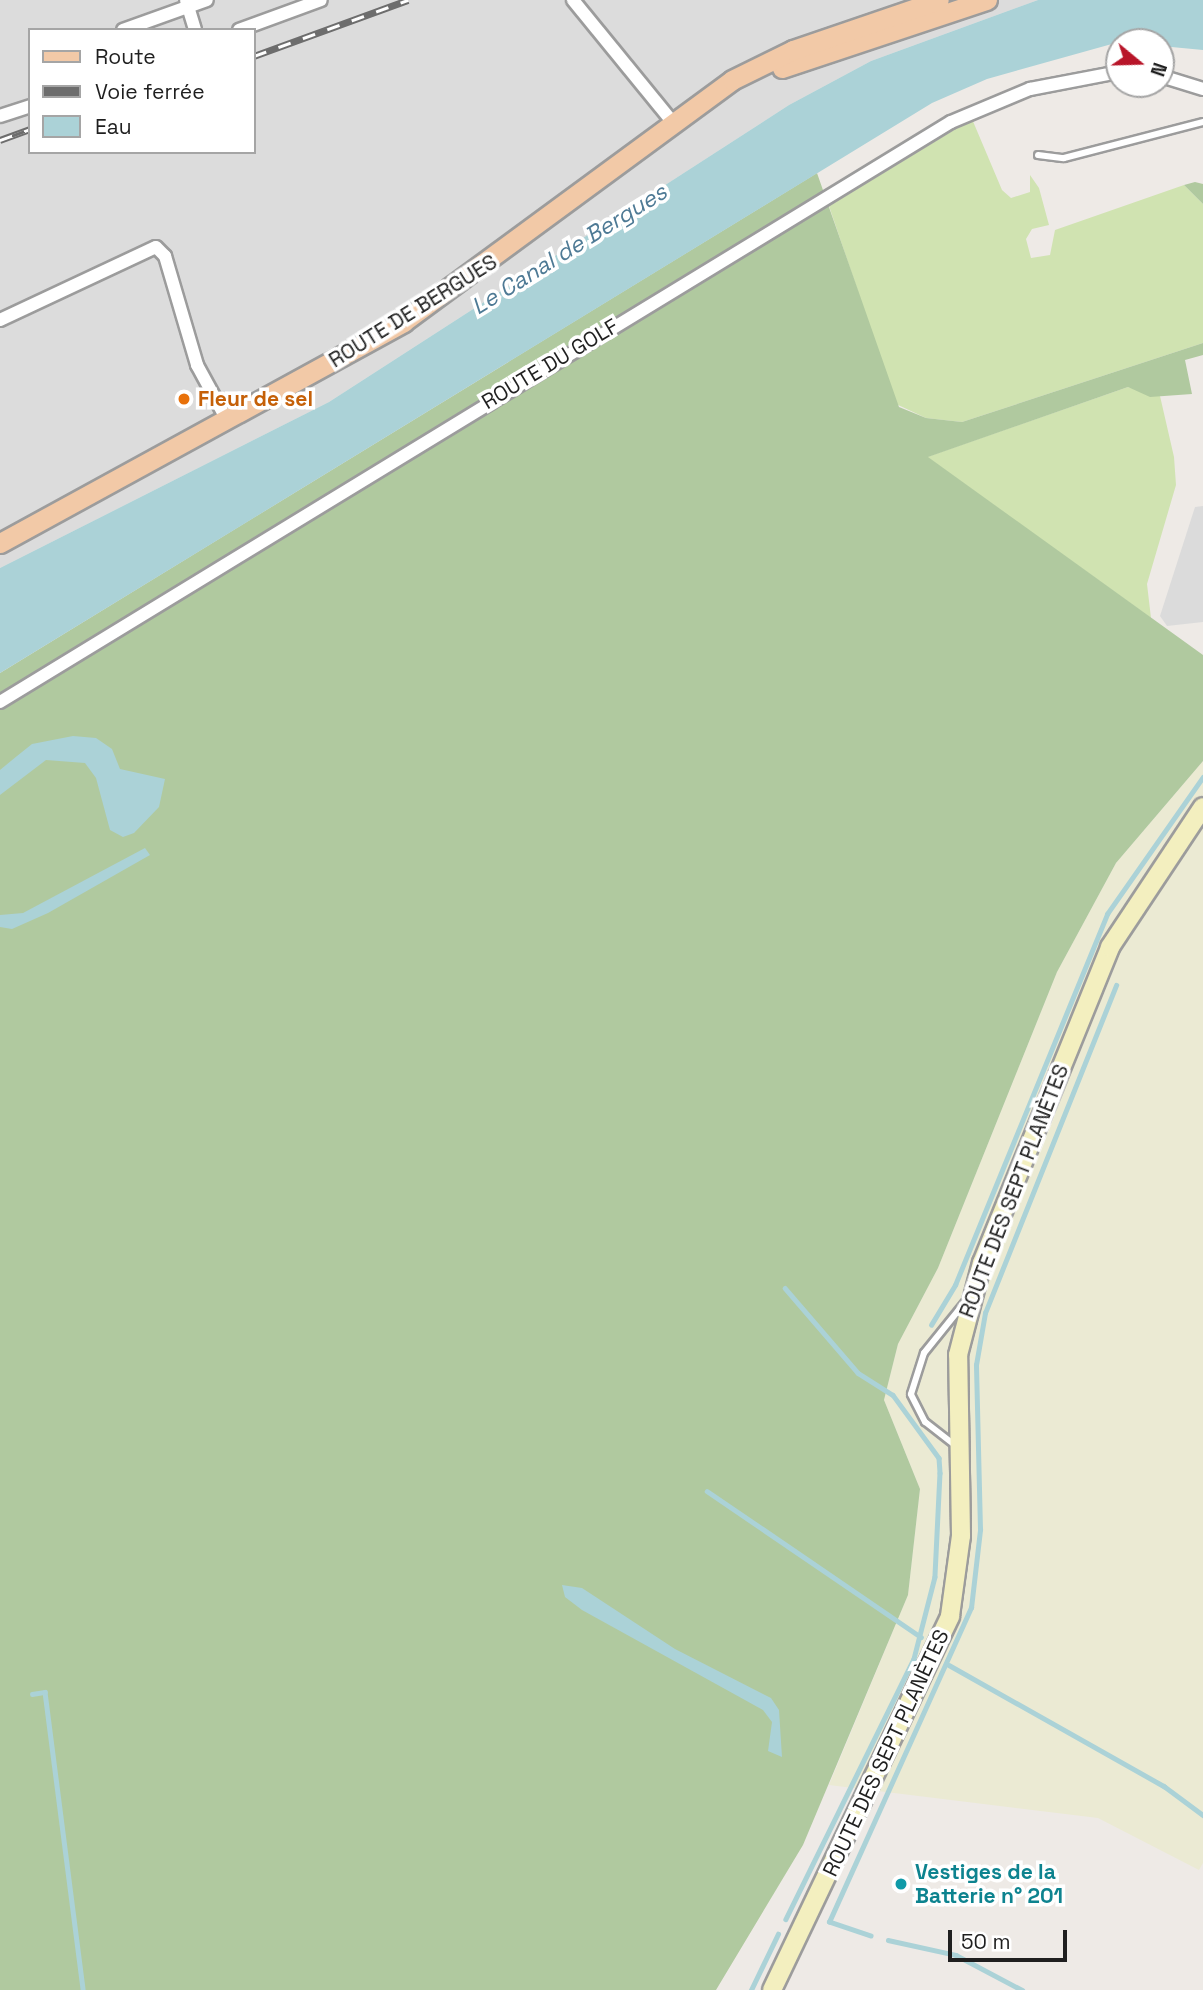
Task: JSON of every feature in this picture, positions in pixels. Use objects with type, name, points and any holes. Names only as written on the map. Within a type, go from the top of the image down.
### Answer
[{"type":"main road","name":"ROUTE DE BERGUES","points":[[0,543],[227,420],[452,290],[695,107],[779,55],[939,0]]},
{"type":"main road","name":"ROUTE DE BERGUES","points":[[695,107],[790,65],[987,0]]},
{"type":"main road","name":"ROUTE DES SEPT PLANÈTES","points":[[772,1990],[946,1627],[960,1552],[958,1355],[970,1297],[1110,947],[1203,807]]},
{"type":"street","points":[[128,28],[187,3],[207,0]]},
{"type":"street","points":[[244,28],[321,0]]},
{"type":"street","points":[[573,0],[674,124]]},
{"type":"street","points":[[187,3],[194,28]]},
{"type":"street","name":"ROUTE DU GOLF","points":[[0,702],[951,122],[1030,89],[1105,75]]},
{"type":"street","points":[[1175,80],[1203,89]]},
{"type":"street","points":[[0,116],[28,107]]},
{"type":"street","points":[[0,320],[154,246],[165,256],[192,349],[227,420]]},
{"type":"lane","points":[[1038,155],[1064,158],[1203,122]]},
{"type":"lane","points":[[958,1447],[925,1422],[911,1388],[929,1346],[970,1297]]},
{"type":"shaded area","points":[[0,0],[1038,0],[871,61],[789,105],[329,402],[0,568]]},
{"type":"shaded area","points":[[1203,506],[1203,622],[1167,626],[1160,616],[1195,507]]},
{"type":"green space","points":[[972,119],[1002,190],[1011,198],[1030,192],[1030,175],[1039,188],[1049,225],[1032,229],[1026,239],[1031,258],[1050,255],[1055,230],[1184,185],[1203,204],[1203,343],[962,422],[926,418],[896,404],[829,206]]},
{"type":"green space","points":[[817,173],[899,407],[926,418],[962,422],[1203,343],[1203,355],[1185,360],[1192,394],[1150,397],[1128,387],[928,457],[1203,655],[1203,761],[1116,863],[1057,972],[938,1268],[898,1344],[884,1400],[920,1489],[908,1595],[803,1845],[716,1990],[0,1990],[0,673]]},
{"type":"green space","points":[[1195,182],[1203,184],[1203,204],[1184,185]]},
{"type":"green space","points":[[1128,387],[1160,396],[1174,457],[1176,485],[1147,584],[1151,618],[927,457]]},
{"type":"green space","points":[[1203,761],[1203,1863],[1199,1870],[1098,1818],[829,1785],[908,1595],[920,1489],[884,1400],[898,1344],[938,1268],[1057,972],[1116,863]]},
{"type":"water","name":"Le Canal de Bergues","points":[[1038,0],[1203,0],[1203,50],[1175,47],[1175,28],[1105,28],[1105,46],[987,79],[932,103],[0,673],[0,568],[329,402],[789,105],[871,61]]},
{"type":"water","points":[[73,736],[96,738],[112,749],[120,769],[165,779],[159,807],[134,833],[123,837],[110,830],[96,778],[85,763],[46,760],[0,795],[0,770],[17,756],[32,744]]},
{"type":"water","points":[[145,848],[150,855],[48,913],[12,929],[0,927],[0,915],[23,913]]},
{"type":"water","points":[[562,1585],[582,1588],[675,1649],[771,1698],[779,1710],[782,1757],[768,1751],[772,1722],[763,1710],[582,1610],[565,1597]]},
{"type":"waterway","points":[[931,1325],[955,1285],[1107,914],[1203,777]]},
{"type":"waterway","points":[[871,1936],[829,1922],[971,1608],[980,1530],[976,1365],[985,1313],[1116,985]]},
{"type":"waterway","points":[[785,1288],[858,1373],[893,1395],[939,1458],[940,1473],[935,1577],[914,1659],[786,1919]]},
{"type":"waterway","points":[[707,1491],[921,1637]]},
{"type":"waterway","points":[[949,1665],[1164,1786],[1203,1815]]},
{"type":"waterway","points":[[32,1694],[45,1692],[83,1990]]},
{"type":"waterway","points":[[751,1990],[778,1934]]},
{"type":"waterway","points":[[888,1940],[956,1955],[1022,1990]]},
{"type":"railway","points":[[256,55],[408,0]]},
{"type":"railway","points":[[0,140],[28,130]]},
{"type":"place","name":"Fleur de sel","points":[[184,399]]},
{"type":"place","name":"Vestiges de la Batterie n° 201","points":[[901,1884]]}]
